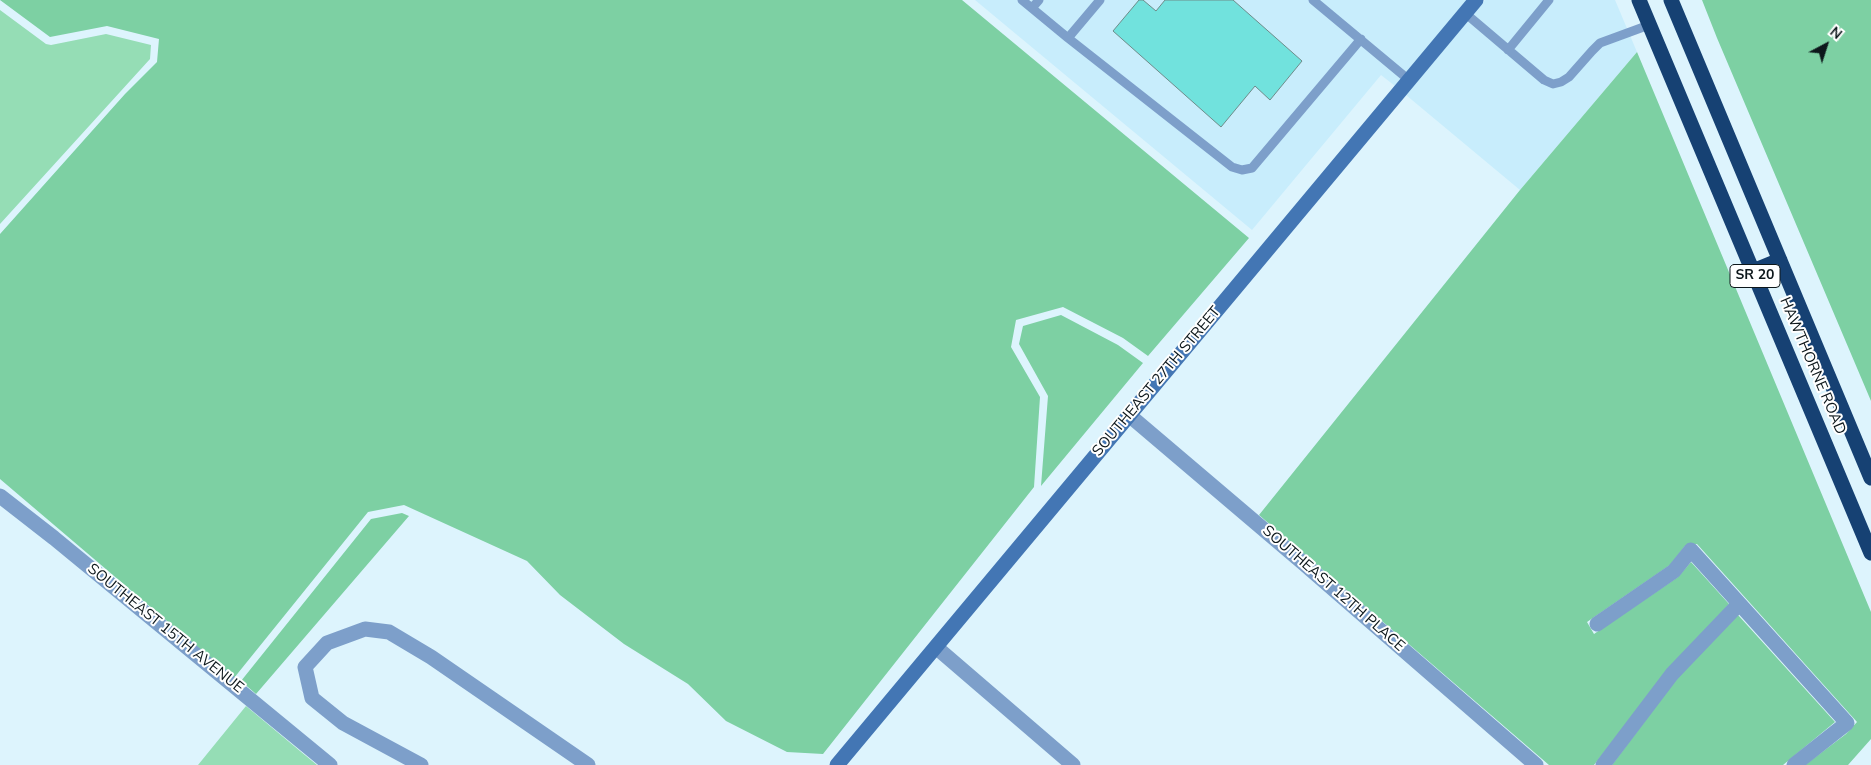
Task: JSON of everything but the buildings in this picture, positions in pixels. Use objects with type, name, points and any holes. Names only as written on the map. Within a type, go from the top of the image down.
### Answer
[{"type":"highway","name":"HAWTHORNE ROAD","points":[[1639,0],[1871,552]]},
{"type":"highway","name":"HAWTHORNE ROAD","points":[[1671,0],[1871,478]]},
{"type":"highway","points":[[1753,271],[1780,260]]},
{"type":"street","name":"SOUTHEAST 27TH STREET","points":[[838,765],[1476,0]]},
{"type":"street","name":"SOUTHEAST 12TH PLACE","points":[[1129,415],[1536,765]]},
{"type":"street","name":"SOUTHEAST 15TH AVENUE","points":[[0,496],[54,538],[330,765]]},
{"type":"street","points":[[1597,624],[1674,571],[1691,550],[1847,723],[1794,765]]},
{"type":"street","points":[[1603,765],[1672,674],[1739,604]]},
{"type":"street","points":[[421,765],[343,723],[312,698],[305,667],[327,643],[365,628],[389,632],[431,657],[588,765]]},
{"type":"street","points":[[937,648],[1073,765]]},
{"type":"lane","points":[[1022,0],[1232,167],[1242,170],[1252,168],[1361,39]]},
{"type":"lane","points":[[1032,8],[1039,0]]},
{"type":"lane","points":[[1068,38],[1100,0]]},
{"type":"lane","points":[[1314,0],[1409,80]]},
{"type":"lane","points":[[1508,50],[1549,0]]},
{"type":"lane","points":[[1465,13],[1544,80],[1553,84],[1569,77],[1592,50],[1600,44],[1649,25]]},
{"type":"shaded area","points":[[975,0],[1467,0],[1395,86],[1381,75],[1252,230]]},
{"type":"shaded area","points":[[1485,0],[1615,0],[1637,52],[1520,190],[1406,95]]},
{"type":"green space","points":[[0,0],[962,0],[1249,238],[1148,356],[1123,338],[1063,307],[1016,320],[1011,347],[1040,397],[1034,487],[823,754],[787,752],[726,721],[688,684],[624,644],[560,595],[527,561],[404,505],[368,512],[234,678],[0,479],[0,234],[125,94],[157,62],[159,39],[107,26],[50,37]]},
{"type":"green space","points":[[1702,0],[1871,0],[1871,401],[1717,38]]},
{"type":"green space","points":[[0,10],[46,44],[51,45],[106,34],[151,45],[150,59],[0,224]]},
{"type":"green space","points":[[1637,52],[1871,612],[1871,739],[1848,765],[1805,765],[1846,734],[1857,722],[1697,544],[1685,546],[1670,565],[1587,622],[1594,634],[1678,577],[1691,562],[1729,604],[1622,729],[1594,765],[1549,765],[1259,515],[1520,190]]},
{"type":"green space","points":[[1061,315],[1118,345],[1143,363],[1041,486],[1048,396],[1019,344],[1023,326]]},
{"type":"green space","points":[[402,513],[409,516],[256,694],[241,681],[371,519]]},
{"type":"green space","points":[[1738,615],[1835,722],[1783,765],[1612,765],[1677,678]]},
{"type":"green space","points":[[246,706],[300,751],[317,765],[198,765]]}]
